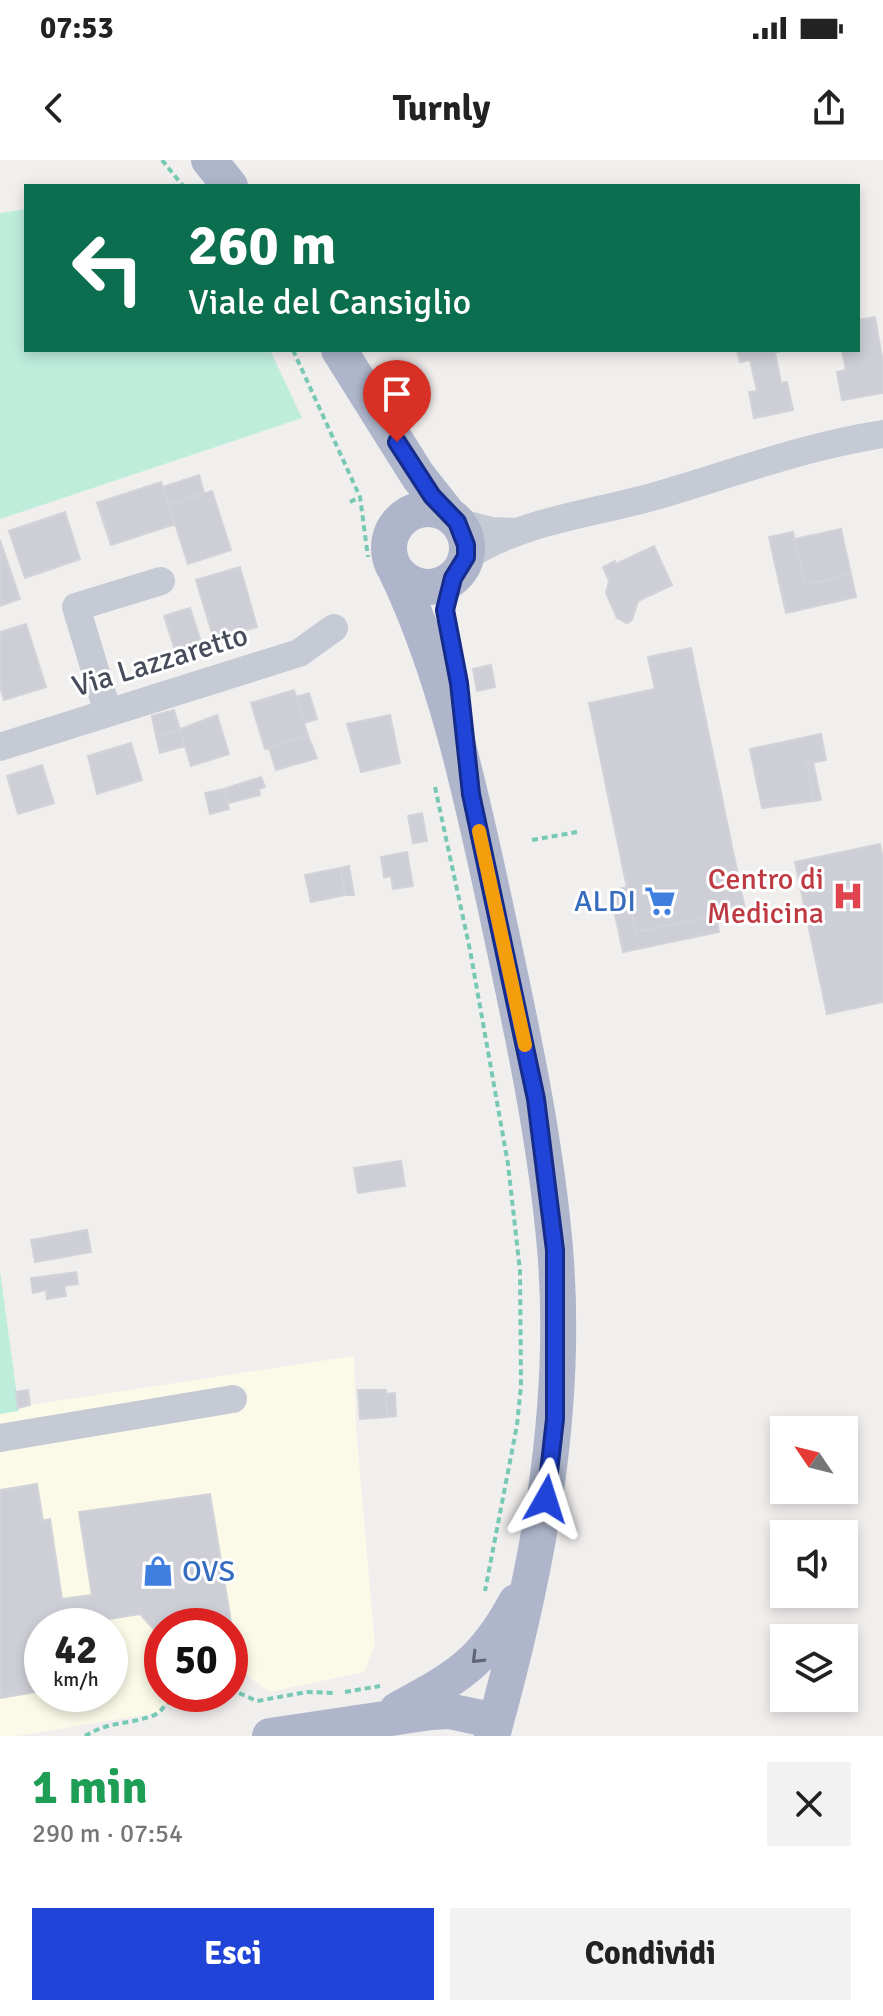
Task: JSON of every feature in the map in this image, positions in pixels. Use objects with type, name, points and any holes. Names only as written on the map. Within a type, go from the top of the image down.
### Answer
[{"type":"main road","points":[[209,160],[228,184]]},
{"type":"main road","points":[[334,352],[393,473],[398,495],[379,532]]},
{"type":"main road","points":[[340,352],[418,476],[464,533],[459,567],[445,610],[459,683],[471,794]]},
{"type":"main road","points":[[379,532],[413,512],[425,509],[453,518]]},
{"type":"main road","points":[[379,532],[425,633],[471,794],[536,1099],[555,1250],[555,1419],[546,1499],[533,1569],[494,1729],[449,1711],[381,1703]]},
{"type":"main road","points":[[395,569],[404,579],[429,587],[459,567]]},
{"type":"main road","points":[[270,1736],[451,1681],[476,1661],[498,1636],[533,1569]]},
{"type":"main road","points":[[381,1703],[401,1725],[423,1736]]},
{"type":"street","points":[[459,567],[519,532],[569,516],[649,498],[842,440],[883,434]]},
{"type":"street","points":[[453,518],[491,531],[519,532]]},
{"type":"street","points":[[108,713],[76,607],[161,581]]},
{"type":"street","name":"Via Lazzaretto","points":[[0,747],[299,653],[334,628]]},
{"type":"street","points":[[0,1438],[233,1399]]},
{"type":"path","points":[[162,160],[181,184]]},
{"type":"path","points":[[294,352],[379,532]]},
{"type":"path","points":[[350,502],[360,497]]},
{"type":"path","points":[[434,783],[470,950],[508,1164],[520,1271],[521,1386],[517,1425],[485,1594]]},
{"type":"path","points":[[532,840],[577,832]]},
{"type":"path","points":[[248,1697],[257,1701],[307,1692],[334,1693],[381,1703]]},
{"type":"path","points":[[85,1736],[103,1725],[153,1716],[157,1712]]},
{"type":"shaded area","points":[[354,1356],[356,1428],[375,1646],[364,1672],[269,1692],[248,1676],[248,1608],[144,1608],[144,1712],[161,1712],[0,1736],[0,1414],[30,1405]]},
{"type":"green space","points":[[24,209],[24,352],[271,352],[302,418],[0,519],[0,213]]},
{"type":"green space","points":[[0,1271],[19,1411],[0,1414]]},
{"type":"building","points":[[875,317],[883,363],[883,393],[842,400],[837,372],[846,370],[842,352],[860,352],[860,320]]},
{"type":"building","points":[[738,352],[777,352],[775,353],[781,383],[787,382],[793,410],[754,418],[749,392],[757,391],[750,360],[740,362]]},
{"type":"building","points":[[199,475],[204,493],[169,505],[163,487]]},
{"type":"building","points":[[161,482],[175,524],[111,545],[97,503]]},
{"type":"building","points":[[212,491],[231,550],[188,564],[169,505]]},
{"type":"building","points":[[65,512],[80,559],[25,578],[9,531]]},
{"type":"building","points":[[841,529],[851,574],[805,585],[795,539]]},
{"type":"building","points":[[793,532],[805,585],[851,574],[856,597],[786,613],[769,537]]},
{"type":"building","points":[[0,540],[20,599],[0,606]]},
{"type":"building","points":[[654,546],[672,585],[638,601],[632,620],[627,623],[617,618],[606,593],[609,581],[603,567]]},
{"type":"building","points":[[240,567],[257,627],[214,640],[196,580]]},
{"type":"building","points":[[190,608],[204,651],[178,659],[164,616]]},
{"type":"building","points":[[26,624],[46,687],[4,700],[0,686],[0,632]]},
{"type":"building","points":[[691,648],[745,909],[636,932],[589,703],[655,689],[648,657]]},
{"type":"building","points":[[491,665],[495,687],[477,691],[473,669]]},
{"type":"building","points":[[294,690],[308,736],[265,749],[251,703]]},
{"type":"building","points":[[309,693],[317,719],[304,723],[296,697]]},
{"type":"building","points":[[174,710],[180,729],[156,736],[152,716]]},
{"type":"building","points":[[217,715],[229,754],[191,766],[180,729]]},
{"type":"building","points":[[390,715],[400,763],[361,772],[347,724]]},
{"type":"building","points":[[180,729],[185,746],[160,753],[156,736]]},
{"type":"building","points":[[821,734],[826,760],[807,764],[814,801],[762,808],[750,749]]},
{"type":"building","points":[[308,736],[317,758],[276,770],[269,748]]},
{"type":"building","points":[[131,743],[142,780],[97,794],[88,756]]},
{"type":"building","points":[[813,762],[821,800],[814,801],[807,764]]},
{"type":"building","points":[[42,765],[54,803],[18,814],[7,776]]},
{"type":"building","points":[[261,777],[265,787],[259,789],[260,795],[228,803],[224,789]]},
{"type":"building","points":[[224,789],[229,809],[210,814],[205,793]]},
{"type":"building","points":[[422,813],[427,841],[413,843],[408,816]]},
{"type":"building","points":[[880,844],[883,858],[883,1002],[827,1014],[795,862]]},
{"type":"building","points":[[407,852],[413,886],[393,889],[391,876],[384,877],[381,857]]},
{"type":"building","points":[[349,866],[354,895],[345,895],[340,868]]},
{"type":"building","points":[[340,868],[345,895],[311,902],[305,875]]},
{"type":"building","points":[[627,887],[636,932],[716,915],[719,932],[623,952],[610,891]]},
{"type":"building","points":[[401,1161],[405,1186],[358,1193],[354,1168]]},
{"type":"building","points":[[87,1230],[91,1252],[35,1262],[31,1240]]},
{"type":"building","points":[[76,1272],[78,1284],[64,1286],[66,1296],[47,1299],[46,1290],[33,1293],[31,1278]]},
{"type":"building","points":[[28,1390],[30,1405],[18,1408],[16,1392]]},
{"type":"building","points":[[358,1390],[386,1390],[387,1417],[360,1419]]},
{"type":"building","points":[[395,1393],[396,1416],[387,1417],[386,1394]]},
{"type":"building","points":[[37,1484],[43,1521],[50,1519],[62,1599],[92,1595],[79,1512],[210,1494],[229,1608],[144,1608],[144,1618],[140,1614],[128,1616],[128,1608],[24,1608],[24,1694],[0,1698],[0,1490]]},
{"type":"slow traffic","points":[[479,831],[525,1045]]},
{"type":"place","name":"Centro di Medicina","points":[[848,896]]},
{"type":"place","name":"ALDI","points":[[660,901]]},
{"type":"place","name":"OVS","points":[[158,1571]]},
{"type":"route","points":[[397,442],[432,496],[457,522],[464,533],[466,545],[466,557],[447,594],[446,624],[459,683],[471,794],[536,1099],[555,1250],[555,1419],[546,1499]]}]
